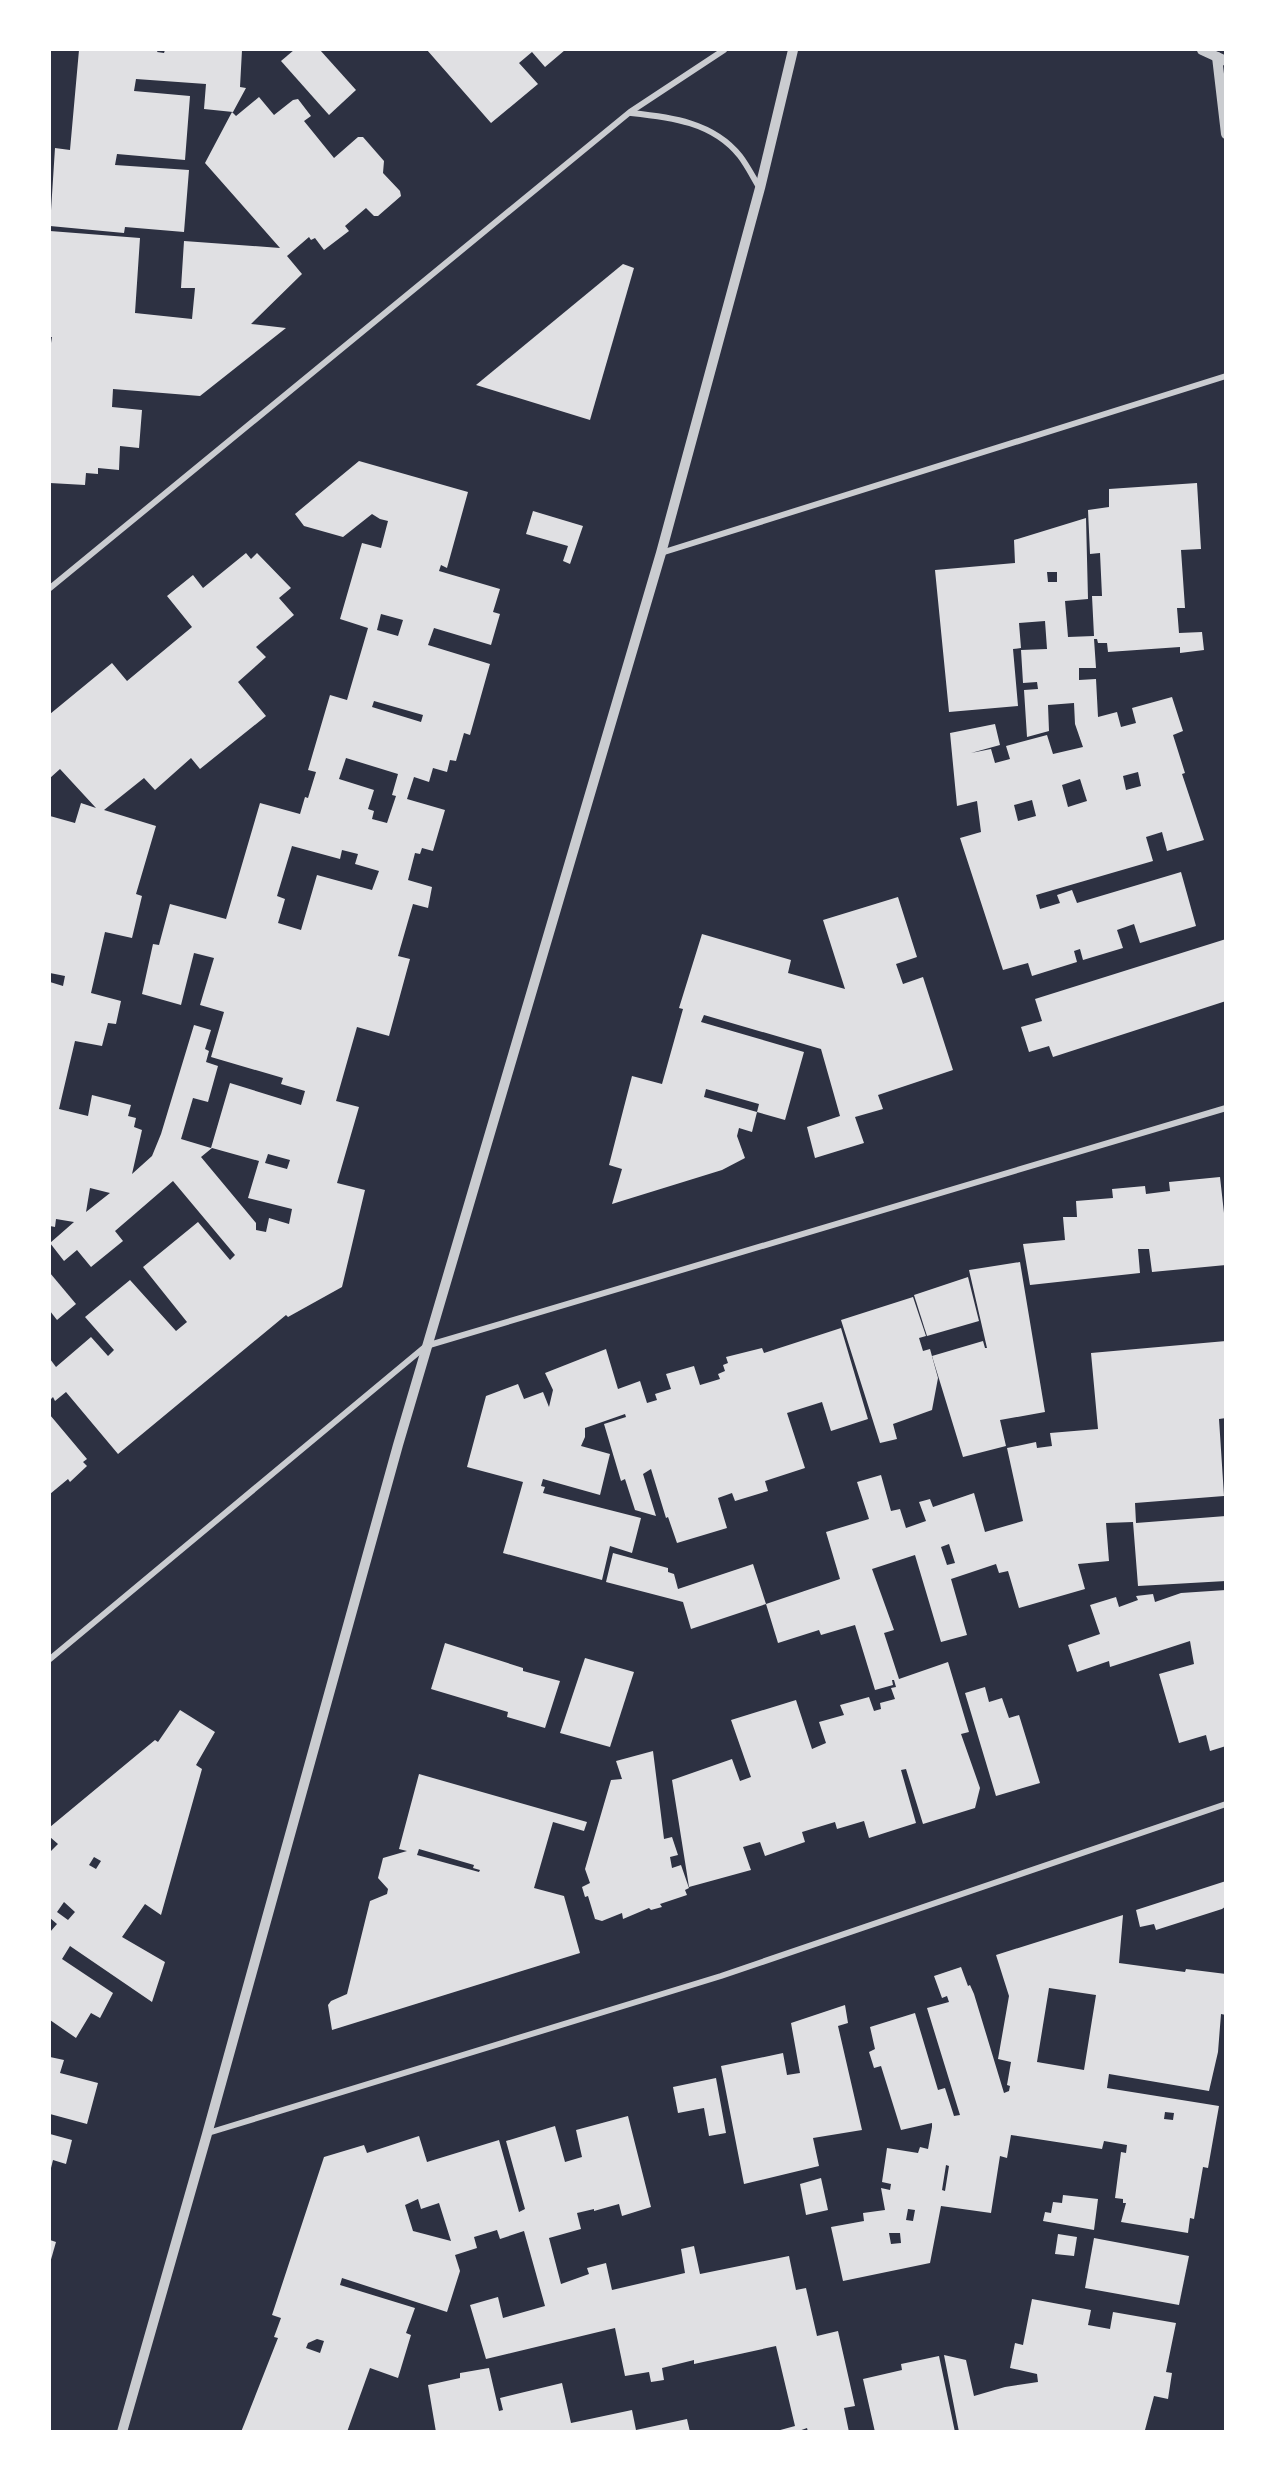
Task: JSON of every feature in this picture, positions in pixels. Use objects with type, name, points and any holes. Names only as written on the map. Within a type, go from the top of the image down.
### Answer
[{"type":"street","points":[[50,588],[630,112],[724,50]]},
{"type":"street","points":[[122,2432],[426,1346],[661,553],[759,188],[793,50]]},
{"type":"street","points":[[1202,50],[1221,59],[1226,134]]},
{"type":"street","points":[[630,112],[671,117],[711,130],[739,155],[759,188]]},
{"type":"street","points":[[661,553],[1226,376]]},
{"type":"street","points":[[50,1659],[426,1346],[1226,1108]]},
{"type":"street","points":[[207,2134],[721,1976],[1226,1804]]},
{"type":"building","points":[[79,50],[158,50],[157,52],[164,53],[165,50],[242,50],[240,87],[246,88],[233,112],[204,109],[206,84],[136,79],[134,91],[190,96],[185,160],[117,154],[115,165],[189,170],[184,232],[125,227],[124,233],[50,226],[55,148],[70,150]]},
{"type":"building","points":[[294,50],[320,50],[356,90],[329,115],[281,61]]},
{"type":"building","points":[[427,50],[565,50],[545,67],[532,52],[519,63],[538,84],[491,123]]},
{"type":"building","points":[[259,97],[274,115],[293,100],[298,99],[311,116],[304,121],[334,158],[358,137],[363,137],[384,161],[383,173],[400,191],[401,196],[378,216],[374,216],[366,208],[345,226],[349,231],[324,250],[315,238],[311,240],[309,237],[287,256],[302,274],[251,324],[286,328],[200,396],[113,389],[112,407],[142,410],[139,448],[120,446],[119,470],[98,468],[98,474],[86,473],[85,485],[50,483],[50,349],[52,337],[50,337],[50,231],[140,238],[135,313],[192,319],[195,288],[181,288],[184,241],[280,248],[205,163],[232,112],[236,116]]},
{"type":"building","points":[[623,264],[634,268],[590,420],[476,385]]},
{"type":"building","points":[[359,461],[468,492],[447,568],[441,565],[439,571],[500,589],[493,612],[500,614],[491,645],[434,628],[428,645],[490,664],[470,735],[464,733],[456,761],[450,760],[447,772],[433,768],[429,782],[414,777],[407,799],[445,810],[433,851],[422,848],[420,854],[415,853],[408,880],[432,887],[428,908],[413,904],[398,956],[410,959],[389,1036],[357,1027],[336,1101],[359,1107],[337,1183],[365,1190],[342,1287],[288,1317],[286,1315],[118,1454],[66,1392],[55,1401],[53,1397],[50,1400],[50,1359],[56,1367],[91,1337],[108,1356],[114,1350],[85,1317],[130,1280],[176,1331],[187,1322],[143,1267],[198,1222],[230,1260],[235,1255],[173,1181],[115,1231],[123,1241],[91,1267],[77,1250],[64,1261],[50,1243],[74,1222],[56,1219],[55,1227],[50,1226],[50,982],[63,986],[65,976],[50,973],[50,816],[75,823],[81,803],[96,808],[60,769],[50,778],[50,714],[112,663],[127,681],[192,627],[167,596],[193,575],[203,588],[246,553],[251,559],[257,553],[291,588],[279,598],[294,615],[256,647],[266,657],[238,682],[266,716],[200,769],[191,758],[155,790],[144,778],[104,810],[156,826],[136,894],[142,896],[132,938],[105,932],[91,993],[121,1001],[116,1024],[108,1023],[102,1046],[75,1041],[59,1109],[88,1116],[92,1095],[131,1105],[128,1116],[136,1118],[134,1127],[142,1130],[132,1174],[152,1156],[161,1134],[194,1025],[211,1030],[205,1049],[209,1051],[206,1062],[218,1066],[208,1102],[193,1098],[181,1139],[211,1148],[230,1083],[301,1105],[305,1091],[281,1084],[283,1078],[211,1057],[224,1012],[200,1005],[214,958],[194,953],[181,1005],[142,994],[153,944],[159,945],[170,904],[226,919],[260,803],[300,814],[316,772],[308,770],[330,695],[347,700],[368,628],[340,619],[362,543],[381,548],[388,521],[372,514],[343,537],[304,526],[295,514]],"holes":[[[381,614],[403,620],[398,636],[377,630]],[[374,701],[423,715],[421,722],[372,707]],[[346,758],[398,774],[392,795],[396,796],[387,823],[372,819],[374,811],[368,809],[374,790],[339,779]],[[292,846],[340,859],[342,850],[358,854],[355,864],[379,871],[372,890],[317,875],[301,930],[278,923],[285,899],[277,896]],[[212,1148],[259,1161],[248,1198],[292,1209],[289,1224],[269,1218],[266,1232],[256,1230],[256,1223],[201,1157]],[[268,1154],[290,1160],[287,1169],[265,1163]],[[90,1188],[110,1193],[86,1212]]]},
{"type":"building","points":[[1197,483],[1201,549],[1181,550],[1185,608],[1177,608],[1179,633],[1202,632],[1204,650],[1180,653],[1180,647],[1108,652],[1107,643],[1098,643],[1097,639],[1094,639],[1096,668],[1079,668],[1079,680],[1096,679],[1098,717],[1117,712],[1121,727],[1136,723],[1132,708],[1172,697],[1183,731],[1173,735],[1185,773],[1182,774],[1204,840],[1167,851],[1162,832],[1146,837],[1153,861],[1036,895],[1040,909],[1060,903],[1057,895],[1072,890],[1077,903],[1181,872],[1196,926],[1140,943],[1134,924],[1117,930],[1123,948],[1083,960],[1080,949],[1074,951],[1077,962],[1032,976],[1028,963],[1003,970],[960,838],[981,832],[977,801],[957,806],[950,733],[995,724],[1000,745],[971,753],[991,749],[995,763],[1010,759],[1006,746],[1047,735],[1053,754],[1083,747],[1075,724],[1074,703],[1048,705],[1049,731],[1027,737],[1024,690],[1038,689],[1037,682],[1023,683],[1021,650],[1047,649],[1045,621],[1019,623],[1021,648],[1013,649],[1018,706],[949,712],[935,570],[1015,563],[1014,540],[1086,518],[1088,599],[1065,601],[1068,637],[1094,636],[1092,596],[1102,596],[1100,553],[1090,554],[1088,510],[1109,507],[1109,489]],"holes":[[[1047,572],[1057,572],[1057,582],[1048,582]],[[1138,772],[1141,786],[1126,790],[1123,776]],[[1080,779],[1087,801],[1068,807],[1062,785]],[[1032,800],[1036,816],[1018,821],[1014,805]]]},
{"type":"building","points":[[533,511],[583,526],[570,564],[563,561],[568,546],[526,534]]},
{"type":"building","points":[[898,897],[917,957],[896,964],[903,984],[923,977],[953,1070],[878,1095],[883,1109],[855,1117],[864,1143],[815,1158],[807,1127],[840,1116],[821,1049],[704,1015],[701,1022],[804,1052],[785,1120],[757,1112],[752,1132],[739,1128],[737,1136],[745,1158],[722,1170],[612,1204],[622,1169],[609,1165],[632,1076],[662,1084],[683,1009],[679,1008],[702,934],[791,960],[788,973],[845,989],[823,920]],"holes":[[[706,1089],[759,1104],[757,1112],[704,1097]]]},
{"type":"building","points":[[1226,939],[1226,1001],[1053,1057],[1049,1046],[1029,1052],[1021,1027],[1042,1021],[1035,999]]},
{"type":"building","points":[[1220,1177],[1226,1231],[1226,1265],[1152,1272],[1149,1249],[1138,1249],[1140,1273],[1030,1285],[1023,1244],[1065,1240],[1063,1217],[1077,1217],[1076,1201],[1113,1198],[1112,1189],[1145,1186],[1146,1194],[1170,1191],[1169,1182]]},
{"type":"building","points":[[1020,1262],[1045,1412],[1000,1420],[1006,1446],[963,1457],[932,1356],[983,1341],[987,1348],[969,1270]]},
{"type":"building","points":[[50,1273],[76,1304],[57,1320],[50,1311]]},
{"type":"building","points":[[968,1277],[979,1321],[927,1336],[914,1295]]},
{"type":"building","points":[[913,1297],[926,1336],[919,1338],[923,1351],[930,1349],[938,1378],[932,1410],[893,1424],[897,1439],[880,1443],[841,1320]]},
{"type":"building","points":[[841,1328],[868,1419],[831,1431],[822,1402],[787,1413],[805,1468],[765,1481],[768,1491],[735,1501],[732,1493],[718,1498],[727,1528],[677,1543],[668,1517],[666,1518],[651,1469],[643,1474],[656,1516],[635,1510],[625,1479],[621,1481],[604,1424],[626,1417],[625,1414],[585,1428],[585,1437],[581,1446],[610,1454],[600,1495],[543,1479],[541,1486],[545,1487],[543,1493],[641,1518],[632,1553],[610,1546],[602,1580],[503,1553],[523,1482],[467,1467],[486,1396],[518,1384],[524,1399],[543,1392],[549,1407],[553,1390],[545,1373],[606,1349],[618,1389],[640,1381],[647,1403],[657,1400],[655,1394],[671,1389],[666,1374],[694,1366],[700,1385],[720,1379],[718,1374],[725,1371],[723,1365],[728,1363],[726,1357],[762,1348],[764,1353]]},
{"type":"building","points":[[1226,1341],[1226,1418],[1219,1419],[1224,1496],[1135,1503],[1136,1523],[1226,1516],[1226,1581],[1138,1586],[1133,1522],[1106,1523],[1109,1561],[1078,1564],[1085,1589],[1019,1608],[1008,1571],[999,1573],[996,1564],[951,1579],[967,1635],[941,1642],[915,1555],[872,1569],[894,1630],[884,1633],[899,1679],[948,1662],[969,1732],[961,1734],[980,1788],[975,1808],[923,1824],[906,1769],[901,1770],[916,1823],[869,1838],[864,1821],[837,1829],[835,1822],[802,1832],[805,1842],[765,1856],[760,1842],[743,1847],[751,1870],[689,1887],[672,1780],[732,1759],[740,1781],[751,1777],[731,1720],[796,1700],[812,1749],[826,1743],[819,1722],[844,1715],[840,1705],[869,1697],[874,1711],[881,1709],[880,1703],[895,1699],[891,1688],[896,1687],[894,1680],[892,1680],[893,1685],[875,1690],[855,1625],[821,1635],[819,1630],[778,1643],[766,1604],[840,1579],[826,1532],[869,1519],[857,1482],[881,1475],[891,1511],[900,1509],[906,1528],[926,1521],[919,1502],[930,1499],[933,1507],[974,1493],[985,1532],[1023,1521],[1007,1448],[1036,1442],[1037,1448],[1052,1446],[1050,1433],[1098,1429],[1091,1353]],"holes":[[[949,1544],[955,1563],[947,1565],[941,1547]]]},
{"type":"building","points":[[50,1415],[87,1459],[83,1462],[87,1466],[70,1482],[68,1479],[50,1494]]},
{"type":"building","points":[[613,1553],[668,1568],[668,1572],[674,1574],[678,1589],[753,1564],[766,1604],[691,1629],[683,1602],[606,1582]]},
{"type":"building","points":[[1226,1590],[1226,1746],[1210,1751],[1206,1735],[1179,1743],[1159,1674],[1194,1664],[1190,1641],[1110,1667],[1109,1661],[1077,1672],[1068,1645],[1100,1634],[1090,1605],[1116,1597],[1119,1607],[1138,1600],[1136,1596],[1153,1594],[1155,1602],[1181,1593]]},
{"type":"building","points":[[445,1643],[523,1668],[523,1671],[560,1681],[545,1728],[507,1717],[508,1712],[431,1689]]},
{"type":"building","points":[[585,1658],[634,1672],[610,1747],[560,1733]]},
{"type":"building","points":[[985,1687],[989,1702],[1002,1698],[1009,1718],[1019,1715],[1040,1783],[996,1796],[965,1693]]},
{"type":"building","points":[[180,1710],[215,1732],[196,1765],[202,1769],[161,1915],[145,1904],[122,1937],[165,1962],[152,2002],[70,1946],[62,1959],[113,1993],[100,2018],[91,2013],[76,2038],[50,2020],[50,1932],[57,1924],[50,1918],[50,1852],[58,1844],[50,1837],[50,1827],[155,1740],[158,1742]],"holes":[[[94,1857],[101,1861],[96,1869],[89,1865]],[[64,1902],[75,1912],[68,1920],[57,1912]]]},
{"type":"building","points":[[653,1751],[664,1839],[672,1837],[678,1855],[670,1857],[672,1868],[681,1865],[689,1888],[685,1890],[687,1895],[660,1904],[662,1907],[651,1910],[649,1908],[623,1919],[622,1913],[602,1921],[595,1919],[588,1896],[585,1897],[582,1887],[590,1883],[585,1869],[611,1780],[622,1779],[616,1761]]},
{"type":"building","points":[[419,1774],[587,1822],[584,1831],[553,1822],[534,1888],[564,1896],[580,1953],[332,2030],[328,2005],[331,2001],[347,1994],[370,1901],[387,1894],[388,1889],[378,1878],[383,1858],[407,1851],[399,1849]],"holes":[[[419,1849],[474,1865],[473,1868],[480,1870],[479,1872],[417,1855]]]},
{"type":"building","points":[[1226,1881],[1226,1906],[1222,1909],[1156,1930],[1154,1924],[1140,1927],[1136,1910]]},
{"type":"building","points":[[1123,1915],[1119,1963],[1185,1972],[1186,1969],[1226,1974],[1226,2015],[1221,2014],[1218,2052],[1209,2091],[1109,2074],[1107,2088],[1219,2106],[1208,2168],[1203,2167],[1194,2219],[1190,2218],[1188,2233],[1121,2222],[1126,2203],[1123,2203],[1123,2199],[1115,2198],[1121,2152],[1126,2153],[1127,2145],[1104,2141],[1102,2149],[1011,2135],[1007,2158],[1000,2156],[991,2213],[941,2206],[930,2263],[843,2281],[831,2227],[864,2221],[863,2213],[885,2210],[881,2188],[890,2190],[891,2184],[882,2182],[887,2148],[918,2153],[920,2147],[928,2149],[932,2127],[932,2123],[901,2130],[881,2066],[874,2068],[869,2052],[875,2049],[870,2027],[915,2013],[938,2090],[945,2088],[954,2116],[960,2115],[927,2008],[949,2002],[947,1996],[942,1998],[934,1976],[961,1967],[968,1986],[970,1985],[974,1994],[1004,2093],[1009,2091],[1010,2086],[1007,2085],[1011,2062],[998,2059],[1009,1996],[996,1955]],"holes":[[[1049,1988],[1096,1995],[1084,2070],[1037,2062]],[[1165,2112],[1174,2113],[1173,2120],[1164,2119]],[[946,2165],[949,2166],[945,2191],[942,2190]],[[908,2209],[915,2210],[913,2221],[906,2220]],[[889,2233],[900,2233],[901,2243],[891,2244]]]},
{"type":"building","points":[[845,2005],[848,2023],[838,2026],[862,2130],[813,2138],[819,2166],[744,2184],[721,2066],[783,2053],[787,2075],[800,2073],[791,2023]]},
{"type":"building","points":[[50,2057],[64,2060],[60,2073],[98,2083],[87,2124],[50,2114]]},
{"type":"building","points":[[716,2078],[726,2133],[709,2136],[704,2108],[678,2113],[673,2087]]},
{"type":"building","points":[[628,2116],[651,2207],[622,2216],[619,2204],[577,2213],[581,2229],[549,2238],[561,2284],[589,2274],[587,2268],[606,2263],[612,2290],[685,2273],[681,2249],[694,2246],[700,2274],[789,2256],[796,2290],[806,2288],[817,2336],[838,2331],[855,2406],[844,2408],[849,2432],[808,2432],[807,2428],[796,2432],[773,2432],[795,2426],[776,2346],[694,2364],[694,2360],[662,2368],[664,2380],[651,2382],[649,2372],[625,2376],[615,2328],[486,2359],[470,2305],[498,2297],[503,2318],[545,2306],[524,2231],[500,2239],[497,2230],[474,2237],[477,2248],[455,2255],[460,2271],[447,2312],[342,2278],[340,2285],[415,2308],[406,2333],[411,2335],[398,2378],[370,2368],[347,2432],[241,2432],[278,2338],[274,2337],[281,2318],[272,2315],[324,2157],[364,2145],[367,2153],[419,2136],[427,2162],[499,2140],[519,2212],[525,2209],[506,2141],[555,2126],[565,2162],[582,2157],[576,2130]],"holes":[[[418,2199],[421,2209],[439,2203],[451,2241],[413,2231],[405,2205]],[[317,2339],[324,2341],[320,2353],[306,2348],[308,2343]]]},
{"type":"building","points":[[50,2134],[72,2140],[66,2164],[53,2160],[50,2172]]},
{"type":"building","points":[[821,2178],[828,2210],[806,2215],[800,2184]]},
{"type":"building","points":[[1063,2195],[1098,2199],[1094,2230],[1043,2221],[1045,2212],[1051,2213],[1053,2202],[1062,2203]]},
{"type":"building","points":[[1058,2234],[1077,2237],[1074,2256],[1055,2254]]},
{"type":"building","points":[[1094,2238],[1189,2256],[1179,2305],[1085,2288]]},
{"type":"building","points":[[50,2240],[56,2242],[50,2263]]},
{"type":"building","points":[[1032,2299],[1091,2310],[1088,2325],[1110,2329],[1113,2312],[1176,2323],[1166,2372],[1172,2373],[1168,2399],[1154,2396],[1145,2430],[959,2432],[944,2355],[966,2360],[974,2396],[1005,2387],[1038,2382],[1037,2374],[1010,2368],[1015,2343],[1023,2345]]},
{"type":"building","points":[[939,2356],[955,2432],[875,2432],[863,2379],[902,2370],[901,2364]]},
{"type":"building","points":[[489,2368],[499,2411],[503,2410],[500,2398],[562,2383],[571,2423],[632,2410],[636,2430],[687,2419],[690,2432],[436,2432],[428,2385],[460,2378],[460,2373]]}]
